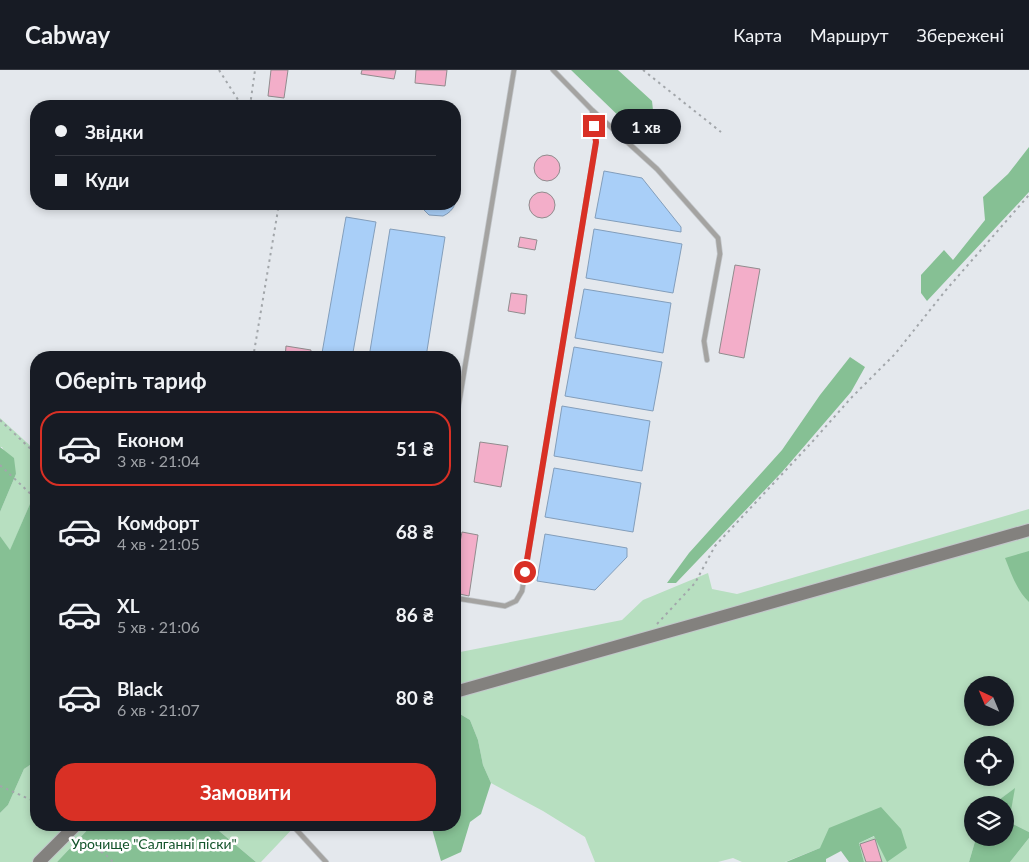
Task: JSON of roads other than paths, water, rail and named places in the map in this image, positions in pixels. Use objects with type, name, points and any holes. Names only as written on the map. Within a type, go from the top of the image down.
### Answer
[{"type":"street","points":[[461,690],[1029,530]]},
{"type":"street","points":[[39,862],[70,831]]},
{"type":"lane","points":[[508,70],[512,79]]},
{"type":"lane","points":[[461,390],[514,70]]},
{"type":"lane","points":[[553,70],[592,110],[656,169],[718,238],[720,254],[704,341],[707,360]]},
{"type":"lane","points":[[461,599],[505,606],[516,601],[522,591],[596,142],[592,110]]},
{"type":"lane","points":[[297,831],[326,862]]},
{"type":"water","points":[[604,171],[642,178],[681,227],[681,232],[595,218]]},
{"type":"water","points":[[424,210],[451,210],[443,216],[429,215]]},
{"type":"water","points":[[346,217],[376,222],[353,351],[322,351]]},
{"type":"water","points":[[390,229],[445,237],[427,351],[370,351]]},
{"type":"water","points":[[594,229],[682,244],[673,293],[586,278]]},
{"type":"water","points":[[584,289],[671,303],[663,353],[575,338]]},
{"type":"water","points":[[574,347],[662,362],[653,411],[565,396]]},
{"type":"water","points":[[562,406],[650,421],[642,471],[554,456]]},
{"type":"water","points":[[554,468],[641,483],[633,532],[545,517]]},
{"type":"water","points":[[545,534],[627,548],[627,557],[595,590],[537,581]]},
{"type":"park label","name":"Урочище \"Салганні піски\"","points":[[154,844]]}]
